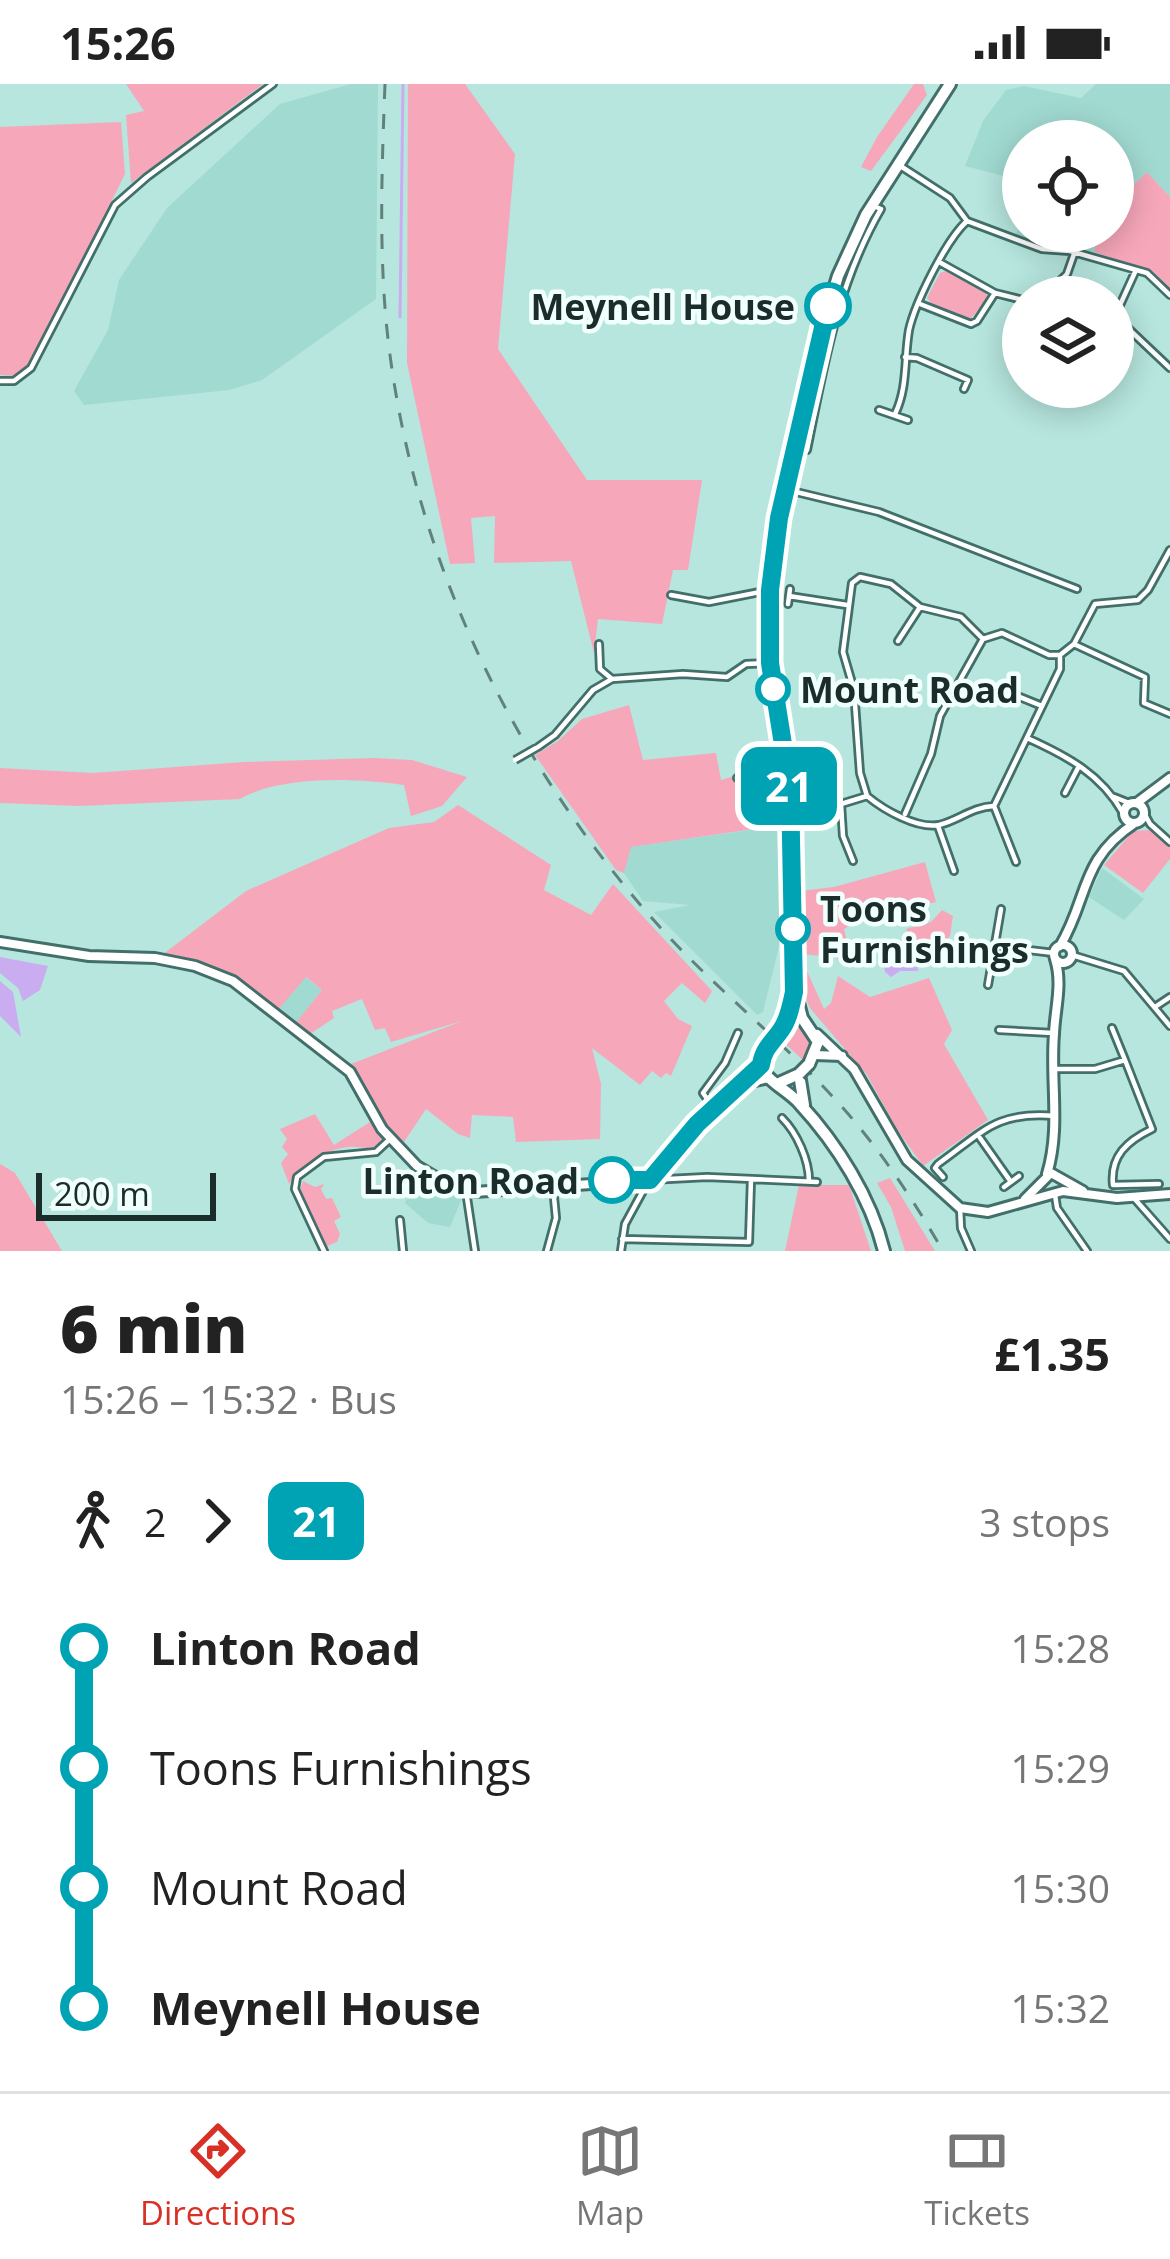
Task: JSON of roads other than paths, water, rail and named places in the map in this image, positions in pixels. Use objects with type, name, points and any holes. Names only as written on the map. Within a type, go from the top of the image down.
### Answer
[{"type":"highway","points":[[884,1251],[872,1212],[853,1178],[805,1108],[761,1065],[767,1047],[780,1032],[794,992],[790,788],[770,663],[770,590],[785,489],[838,276],[873,205],[950,84]]},
{"type":"highway","points":[[794,992],[812,1030],[805,1108]]},
{"type":"highway","points":[[780,1032],[812,1030]]},
{"type":"highway","points":[[774,1081],[808,1064]]},
{"type":"street","points":[[0,381],[14,381],[31,368],[115,205],[146,176],[273,84]]},
{"type":"street","points":[[898,164],[946,194],[967,221],[1022,243],[1150,275],[1170,295]]},
{"type":"street","points":[[895,414],[904,391],[913,317],[967,221]]},
{"type":"street","points":[[1065,276],[1074,254]]},
{"type":"street","points":[[940,262],[1002,294]]},
{"type":"street","points":[[1136,270],[1115,316],[1170,368]]},
{"type":"street","points":[[920,304],[971,324],[994,292]]},
{"type":"street","points":[[905,357],[968,380],[964,389]]},
{"type":"street","points":[[807,450],[819,363]]},
{"type":"street","points":[[879,410],[908,420]]},
{"type":"street","points":[[785,489],[894,517],[1077,589]]},
{"type":"street","points":[[904,817],[931,754],[940,716],[983,639],[1001,633],[1049,655],[1060,655],[1074,644],[1100,601],[1130,603],[1148,590],[1170,550]]},
{"type":"street","points":[[983,639],[961,617],[920,607],[891,584],[860,577],[852,583],[843,652],[854,689],[860,773],[867,796],[926,826],[978,806],[994,806]]},
{"type":"street","points":[[671,595],[709,602],[770,590]]},
{"type":"street","points":[[789,597],[847,604]]},
{"type":"street","points":[[898,641],[920,607]]},
{"type":"street","points":[[599,644],[600,669],[612,680]]},
{"type":"street","points":[[1074,644],[1145,677],[1144,703],[1170,714]]},
{"type":"street","points":[[1016,862],[994,806],[1060,669],[1060,655]]},
{"type":"street","points":[[515,760],[555,735],[592,690],[612,680],[727,676],[746,664],[770,663]]},
{"type":"street","points":[[1005,691],[1042,706]]},
{"type":"street","points":[[1027,738],[1081,764],[1170,842]]},
{"type":"street","points":[[1065,793],[1081,764]]},
{"type":"street","points":[[737,778],[757,793],[769,795],[790,788]]},
{"type":"street","points":[[1059,992],[1056,953],[1086,878],[1134,813],[1170,778]]},
{"type":"street","points":[[804,795],[805,813]]},
{"type":"street","points":[[805,804],[842,803],[867,796]]},
{"type":"street","points":[[842,803],[843,836],[853,861]]},
{"type":"street","points":[[937,825],[954,871]]},
{"type":"street","points":[[988,985],[1001,909]]},
{"type":"street","points":[[1022,1202],[1045,1178],[1054,1153],[1054,1033],[1059,992],[1071,955],[1069,929]]},
{"type":"street","points":[[0,942],[89,956],[155,958],[195,966],[233,981],[345,1067],[382,1129],[427,1174],[466,1190],[650,1180],[813,1182],[796,1133],[782,1118]]},
{"type":"street","points":[[995,946],[1071,955],[1124,971],[1170,1026]]},
{"type":"street","points":[[1056,953],[1062,964],[1071,955]]},
{"type":"street","points":[[1154,1008],[1170,997]]},
{"type":"street","points":[[1112,1028],[1152,1129],[1127,1141],[1114,1163],[1111,1181],[1113,1186],[1159,1184]]},
{"type":"street","points":[[812,1030],[844,1057],[897,1147],[960,1208],[988,1212],[1055,1193],[1084,1192]]},
{"type":"street","points":[[999,1030],[1054,1033]]},
{"type":"street","points":[[1007,1042],[1009,1030]]},
{"type":"street","points":[[713,1107],[704,1093],[738,1033]]},
{"type":"street","points":[[808,1064],[828,1053],[844,1057]]},
{"type":"street","points":[[1054,1069],[1095,1069],[1125,1060]]},
{"type":"street","points":[[621,1251],[628,1216],[650,1180],[713,1107],[761,1065]]},
{"type":"street","points":[[740,1084],[774,1081]]},
{"type":"street","points":[[943,1177],[935,1168],[938,1164],[1011,1115],[1055,1116]]},
{"type":"street","points":[[978,1136],[1011,1182]]},
{"type":"street","points":[[324,1251],[295,1189],[297,1178],[324,1157],[376,1152],[390,1138]]},
{"type":"street","points":[[1054,1153],[1061,1176],[1055,1193]]},
{"type":"street","points":[[1004,1187],[1019,1176]]},
{"type":"street","points":[[1045,1178],[1061,1176],[1102,1198],[1170,1194]]},
{"type":"street","points":[[1045,1178],[1055,1193],[1057,1208],[1087,1251]]},
{"type":"street","points":[[622,1239],[749,1242],[751,1179]]},
{"type":"street","points":[[547,1251],[556,1221],[553,1186]]},
{"type":"street","points":[[466,1190],[475,1251]]},
{"type":"street","points":[[1133,1197],[1170,1239]]},
{"type":"street","points":[[960,1208],[961,1228],[971,1251]]},
{"type":"street","points":[[400,1220],[403,1251]]},
{"type":"waterway","points":[[400,317],[403,84]]},
{"type":"railway","points":[[385,84],[382,261],[398,406],[444,572],[477,652],[562,802],[613,871],[689,958],[848,1114],[892,1170],[943,1251]]},
{"type":"place","name":"Meynell House","points":[[828,306]]},
{"type":"place","name":"Mount Road","points":[[773,689]]},
{"type":"place","name":"Toons Furnishings","points":[[793,929]]},
{"type":"place","name":"Linton Road","points":[[612,1180]]}]
